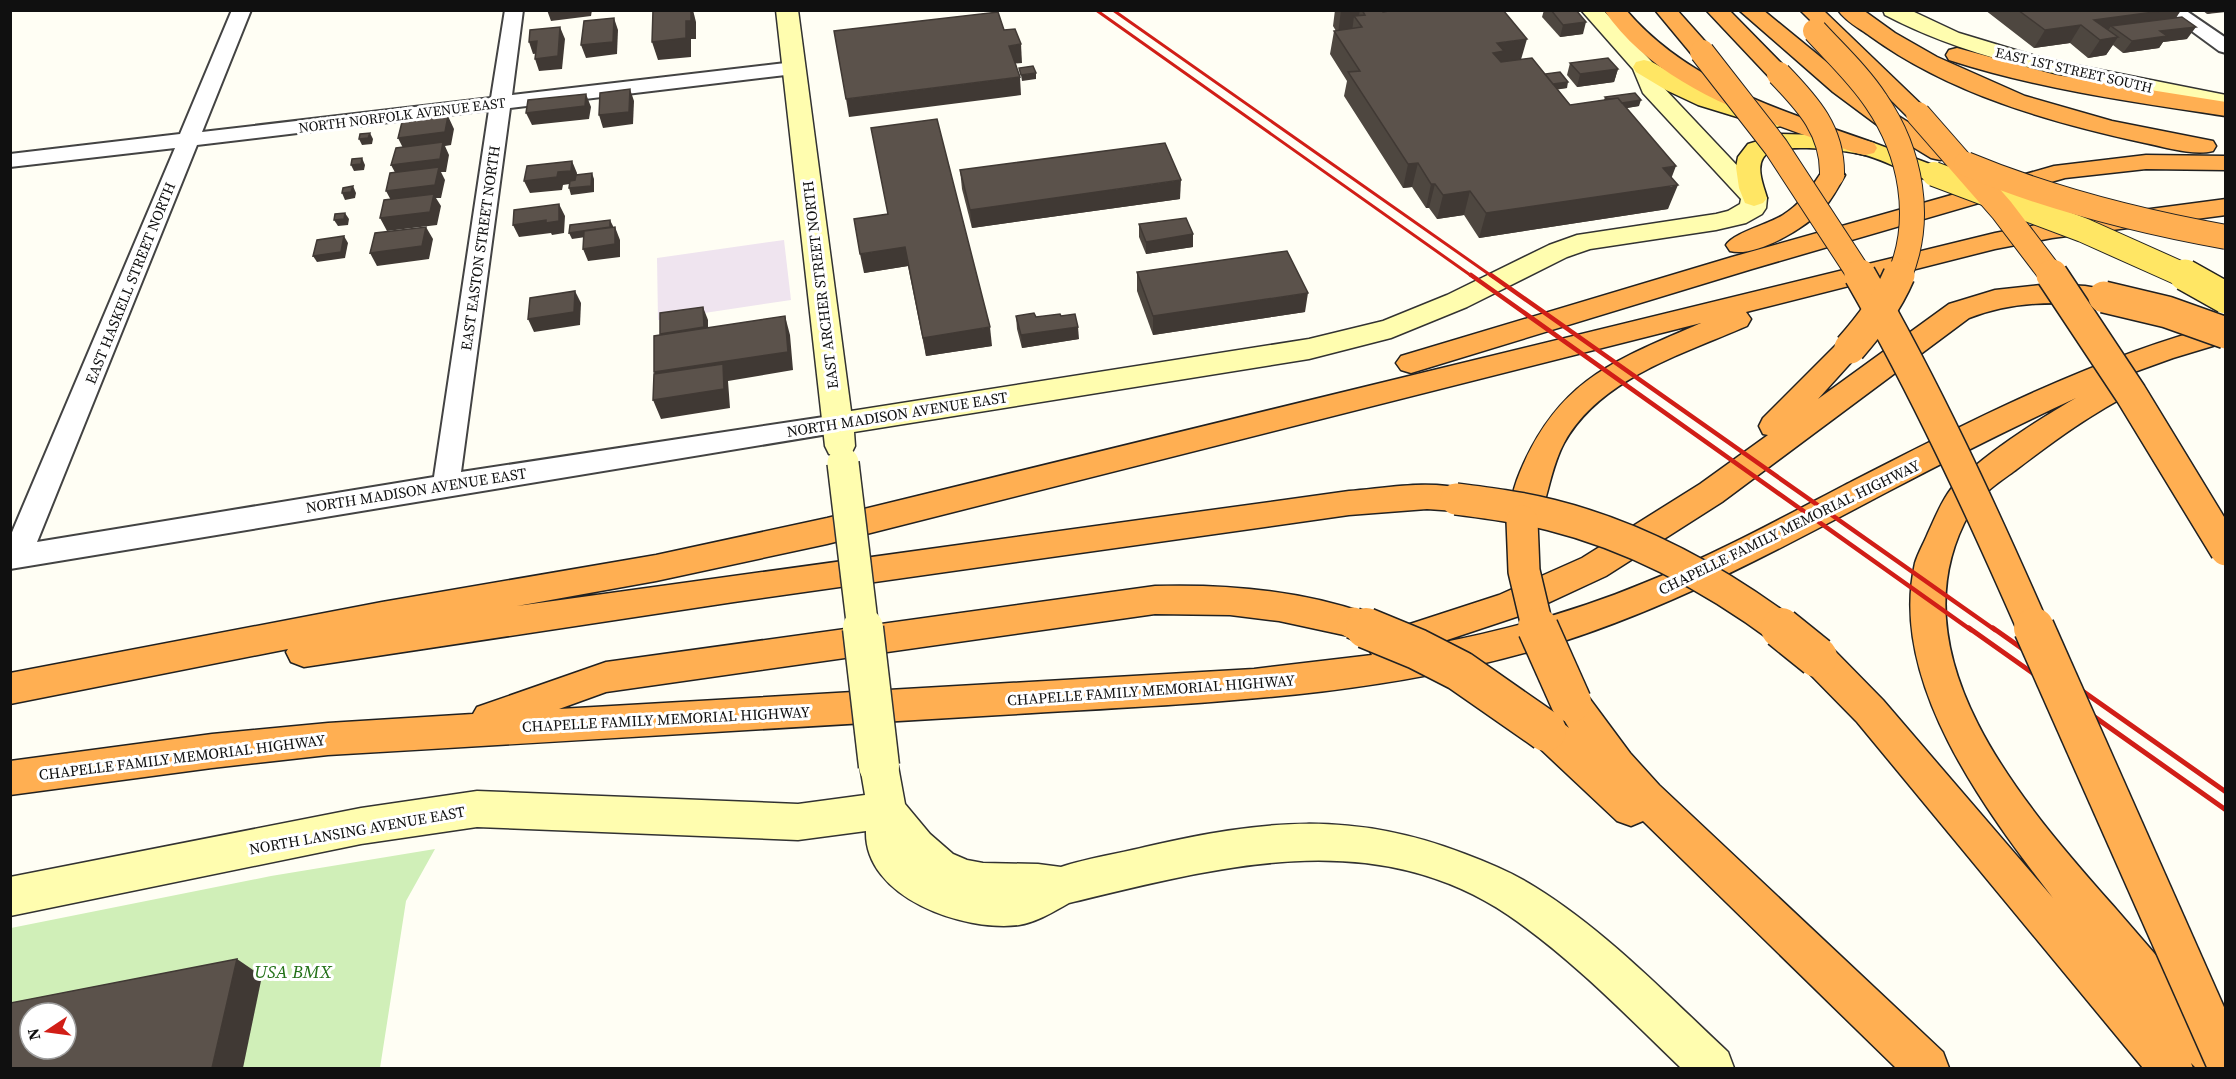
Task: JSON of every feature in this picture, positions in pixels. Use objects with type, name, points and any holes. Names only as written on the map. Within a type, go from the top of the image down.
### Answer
[{"type":"highway","points":[[1614,10],[1628,30],[1642,44],[1683,73],[1709,87],[1865,148]]},
{"type":"highway","points":[[1665,10],[1702,52],[1783,156],[1845,250],[1897,340],[1966,477],[2226,1061]]},
{"type":"highway","points":[[1427,359],[1570,300],[1776,231],[1799,217],[1824,193],[1832,175],[1833,150],[1826,130],[1810,106],[1716,10]]},
{"type":"highway","points":[[1749,10],[1859,103],[1903,133],[1937,164],[1995,177],[2097,210],[2170,228],[2226,237]]},
{"type":"highway","points":[[1798,10],[1918,114],[2013,225],[2118,372],[2226,550]]},
{"type":"highway","points":[[1848,10],[1896,45],[1950,73],[2008,97],[2072,118],[2225,158]]},
{"type":"highway","points":[[1858,10],[1946,51],[2022,75],[2058,83],[2226,109]]},
{"type":"highway","points":[[1711,493],[1868,329],[1890,294],[1909,252],[1913,229],[1912,187],[1906,159],[1882,110],[1813,21]]},
{"type":"highway","points":[[827,531],[1017,465],[1427,359],[1730,267],[2063,171],[2146,162],[2225,158]]},
{"type":"highway","points":[[10,691],[382,616],[656,568],[827,531],[1818,284],[2052,230],[2226,207]]},
{"type":"highway","points":[[1818,284],[1641,360],[1596,387],[1576,404],[1543,450],[1527,497],[1522,521],[1523,573],[1540,639],[1571,702],[1617,765],[1646,797],[1923,1064]]},
{"type":"highway","points":[[1254,684],[1424,634],[1510,605],[1594,567],[1711,493],[1959,311],[1995,298],[2034,293],[2073,293],[2104,297],[2167,312],[2226,334]]},
{"type":"highway","points":[[2225,1068],[2066,883],[2015,819],[1983,772],[1954,712],[1933,659],[1927,589],[1932,560],[1944,528],[1957,504],[1989,473],[2067,416],[2109,392],[2226,334]]},
{"type":"highway","name":"CHAPELLE FAMILY MEMORIAL HIGHWAY","points":[[10,778],[212,751],[454,730],[1254,684],[1402,667],[1483,650],[1598,616],[1657,593],[1774,537],[1884,479],[2079,383],[2184,342],[2226,334]]},
{"type":"highway","points":[[10,691],[1349,503],[1427,497],[1456,499],[1561,517],[1633,542],[1738,597],[1816,657],[1870,711],[2172,1068]]},
{"type":"highway","points":[[454,730],[606,677],[1155,600],[1240,601],[1298,609],[1353,623],[1417,648],[1460,671],[1546,731],[1923,1064]]},
{"type":"main road","points":[[1644,67],[1661,80],[1689,94],[1722,106],[1865,148],[1937,164],[2183,273],[2226,298]]},
{"type":"main road","points":[[1754,198],[1748,165],[1754,151],[1762,146],[1790,141],[1865,148]]},
{"type":"street","name":"EAST HASKELL STREET NORTH","points":[[14,557],[242,10]]},
{"type":"street","name":"EAST EASTON STREET NORTH","points":[[446,485],[514,10]]},
{"type":"street","name":"EAST ARCHER STREET NORTH","points":[[787,10],[886,810],[886,844],[898,865],[921,885],[944,897],[977,905],[1005,906],[1031,902],[1062,886],[1230,847],[1302,841],[1399,851],[1484,882],[1532,908],[1622,982],[1712,1068]]},
{"type":"street","points":[[1591,10],[1644,67],[1651,88],[1754,198]]},
{"type":"street","name":"EAST 1ST STREET SOUTH","points":[[1893,10],[1946,36],[2040,65],[2226,102]]},
{"type":"street","points":[[1922,10],[1926,20],[1946,36]]},
{"type":"street","points":[[2172,10],[2226,47]]},
{"type":"street","name":"NORTH NORFOLK AVENUE EAST","points":[[10,161],[794,68]]},
{"type":"street","name":"NORTH MADISON AVENUE EAST","points":[[14,557],[446,485],[1309,349],[1391,328],[1457,301],[1524,266],[1576,244],[1737,217],[1753,208],[1754,198]]},
{"type":"street","name":"NORTH LANSING AVENUE EAST","points":[[10,897],[372,824],[477,809],[798,822],[886,810]]},
{"type":"shaded area","points":[[784,240],[791,300],[658,320],[657,258]]},
{"type":"green space","name":"USA BMX","points":[[435,849],[406,901],[380,1068],[11,1068],[11,928],[271,876]]},
{"type":"building","points":[[653,10],[691,10],[691,21],[686,21],[686,38],[652,42]]},
{"type":"building","points":[[1362,10],[1382,10],[1383,12],[1503,10],[1527,39],[1497,43],[1504,51],[1493,53],[1501,62],[1532,58],[1570,105],[1618,98],[1676,166],[1663,168],[1678,185],[1486,213],[1470,191],[1443,195],[1435,184],[1431,184],[1418,163],[1408,164],[1348,72],[1360,71],[1334,31],[1362,27],[1354,16],[1365,15]]},
{"type":"building","points":[[1551,10],[1576,10],[1586,22],[1563,25]]},
{"type":"building","points":[[2018,10],[2169,10],[2094,20],[2118,37],[2100,40],[2081,25],[2045,30]]},
{"type":"building","points":[[998,12],[1004,30],[1015,29],[1021,44],[1009,46],[1020,77],[846,99],[834,31]]},
{"type":"building","points":[[2182,17],[2196,27],[2160,31],[2167,36],[2132,41],[2111,26]]},
{"type":"building","points":[[614,18],[613,42],[581,45],[584,21]]},
{"type":"building","points":[[560,27],[558,56],[535,59],[537,41],[529,42],[530,30]]},
{"type":"building","points":[[1608,58],[1618,69],[1580,74],[1570,63]]},
{"type":"building","points":[[1033,66],[1036,73],[1021,75],[1019,68]]},
{"type":"building","points":[[1560,72],[1568,82],[1553,84],[1545,74]]},
{"type":"building","points":[[630,89],[629,112],[599,115],[600,93]]},
{"type":"building","points":[[1635,93],[1641,100],[1622,103],[1618,98],[1607,99],[1605,97]]},
{"type":"building","points":[[586,94],[585,106],[526,113],[528,100]]},
{"type":"building","points":[[448,116],[445,132],[398,138],[402,122]]},
{"type":"building","points":[[937,119],[990,327],[923,338],[905,247],[860,254],[854,219],[888,214],[871,128]]},
{"type":"building","points":[[370,133],[368,138],[359,139],[360,134]]},
{"type":"building","points":[[443,142],[440,159],[391,165],[396,148]]},
{"type":"building","points":[[1165,143],[1181,180],[970,210],[960,170]]},
{"type":"building","points":[[362,158],[361,164],[351,165],[352,159]]},
{"type":"building","points":[[572,161],[571,171],[558,172],[557,177],[524,181],[527,166]]},
{"type":"building","points":[[439,167],[435,185],[386,191],[390,173]]},
{"type":"building","points":[[592,173],[591,186],[569,188],[570,181],[575,180],[576,175]]},
{"type":"building","points":[[353,186],[351,192],[342,193],[343,188]]},
{"type":"building","points":[[434,194],[430,212],[380,218],[384,200]]},
{"type":"building","points":[[559,204],[559,221],[546,223],[546,220],[513,225],[514,210]]},
{"type":"building","points":[[345,213],[344,219],[334,220],[335,214]]},
{"type":"building","points":[[1186,218],[1193,234],[1146,242],[1139,224]]},
{"type":"building","points":[[610,220],[610,227],[569,233],[570,225]]},
{"type":"building","points":[[426,227],[422,246],[370,253],[375,233]]},
{"type":"building","points":[[615,227],[615,244],[583,249],[584,231]]},
{"type":"building","points":[[344,236],[341,252],[313,256],[317,240]]},
{"type":"building","points":[[1287,251],[1308,293],[1153,316],[1137,272]]},
{"type":"building","points":[[575,291],[574,312],[528,319],[530,298]]},
{"type":"building","points":[[703,307],[704,327],[660,334],[660,313]]},
{"type":"building","points":[[1034,313],[1036,317],[1075,314],[1078,327],[1021,335],[1016,316]]},
{"type":"building","points":[[785,316],[788,352],[654,372],[654,336]]},
{"type":"building","points":[[723,364],[724,389],[653,400],[654,374]]},
{"type":"building","points":[[237,959],[212,1068],[10,1068],[10,1003],[18,1001],[18,1061],[78,1061],[78,1001],[20,1001]]},
{"type":"railway","points":[[1096,10],[1473,277]]},
{"type":"railway","points":[[1113,10],[1493,277]]},
{"type":"railway","points":[[1471,275],[1971,630]]},
{"type":"railway","points":[[1491,275],[1995,630]]},
{"type":"railway","points":[[1969,628],[2226,810]]},
{"type":"railway","points":[[1993,628],[2226,792]]}]
